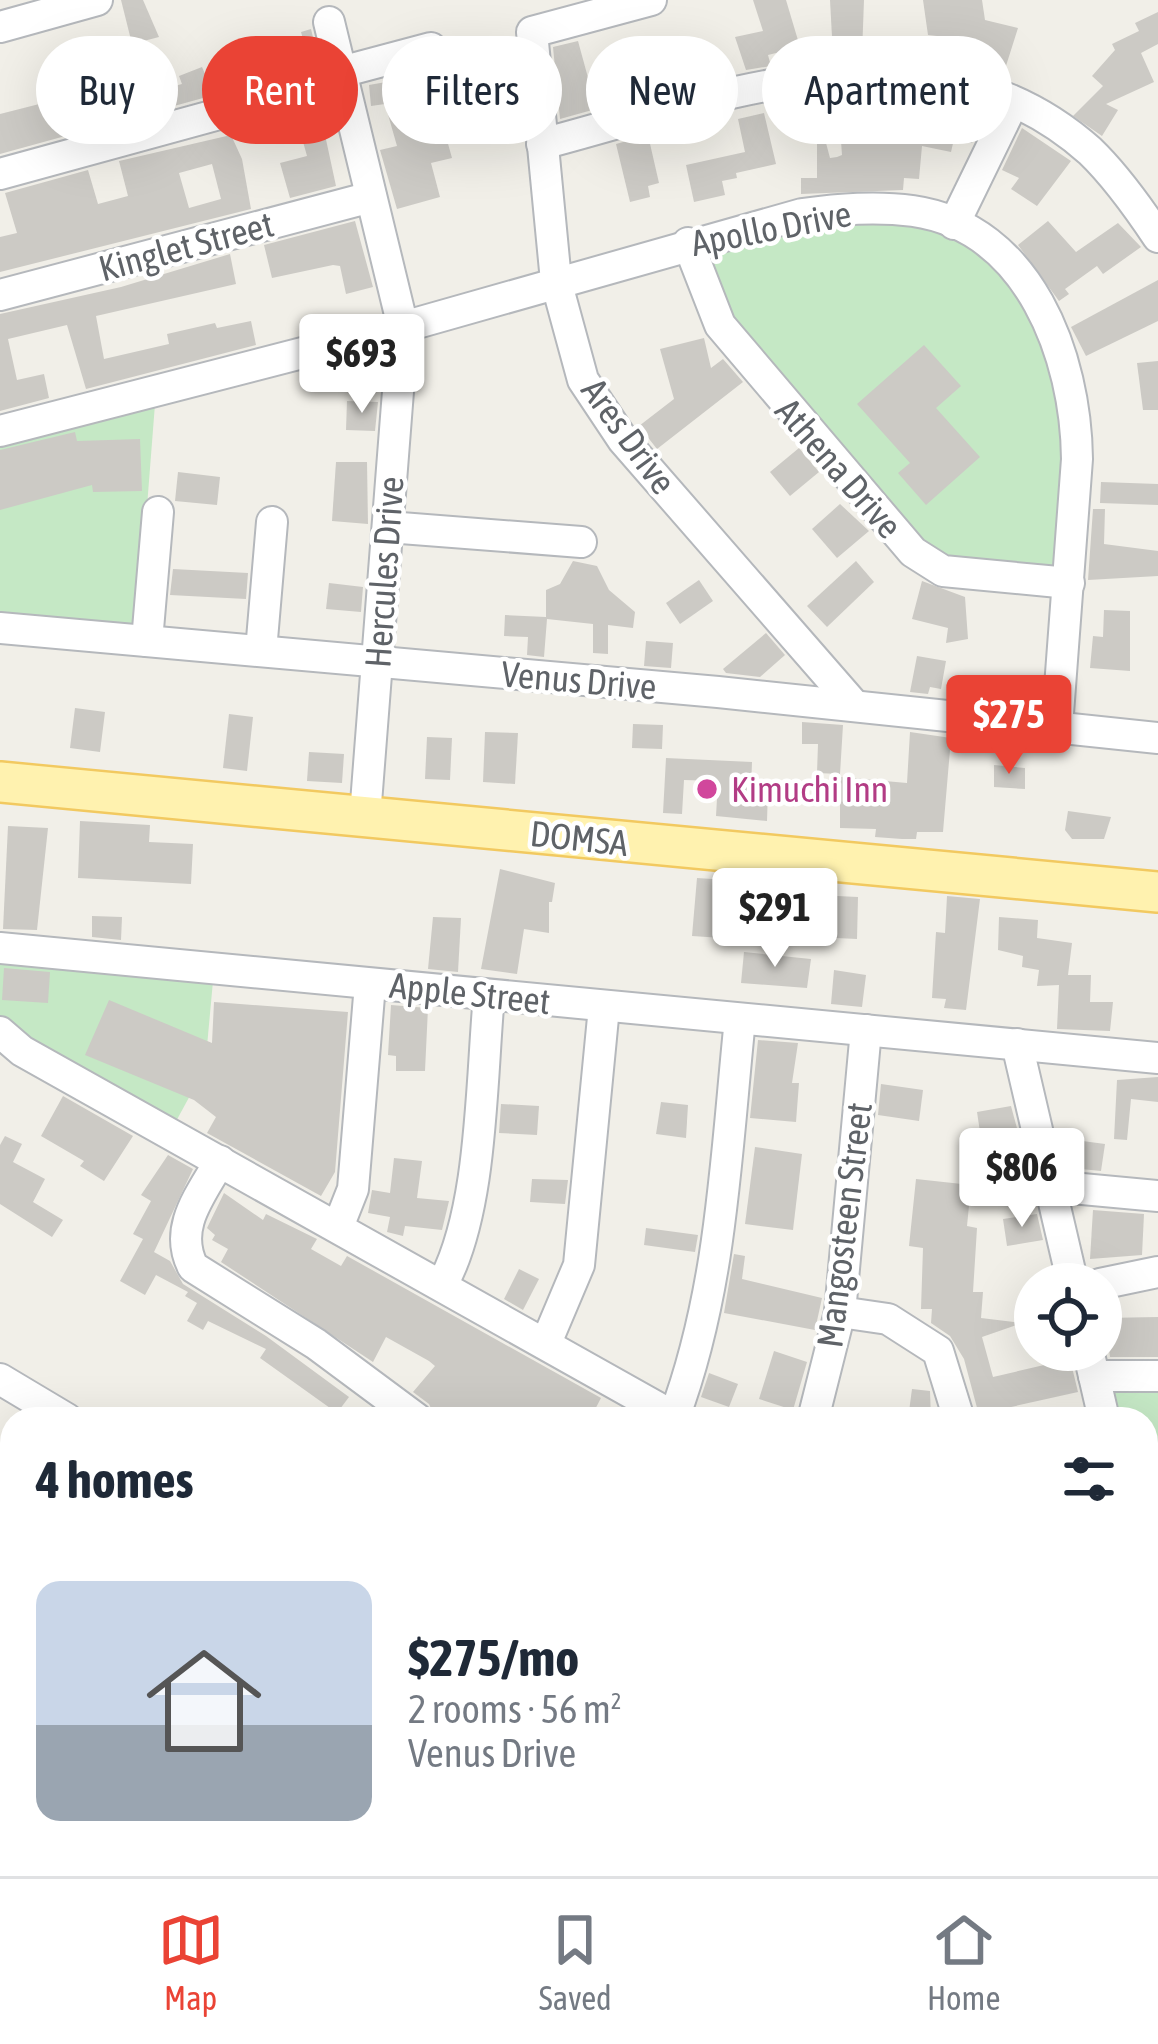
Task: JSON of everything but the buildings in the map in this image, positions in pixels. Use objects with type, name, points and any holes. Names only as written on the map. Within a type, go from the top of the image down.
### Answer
[{"type":"main road","name":"DOMSA","points":[[0,782],[1158,892]]},
{"type":"street","points":[[12,16],[97,0]]},
{"type":"street","name":"Ares Drive","points":[[532,36],[532,32],[650,0]]},
{"type":"street","name":"Hercules Drive","points":[[329,22],[332,36]]},
{"type":"street","points":[[562,139],[770,85],[827,75],[914,74],[1013,104],[1089,151],[1158,237]]},
{"type":"street","points":[[954,224],[1013,104]]},
{"type":"street","points":[[0,174],[202,116]]},
{"type":"street","name":"Hercules Drive","points":[[358,143],[403,327],[365,816]]},
{"type":"street","name":"Ares Drive","points":[[542,144],[556,281],[584,380],[623,440],[854,705]]},
{"type":"street","name":"Kinglet Street","points":[[0,295],[371,197]]},
{"type":"street","name":"Apollo Drive","points":[[0,431],[403,327],[802,214],[853,207],[917,211],[954,224],[994,247],[1018,273],[1060,344],[1077,416],[1057,727]]},
{"type":"street","name":"Athena Drive","points":[[688,243],[720,325],[913,552],[943,571],[1069,584]]},
{"type":"street","points":[[147,641],[158,512]]},
{"type":"street","points":[[261,651],[272,522]]},
{"type":"street","points":[[388,526],[581,542]]},
{"type":"street","name":"Venus Drive","points":[[0,628],[854,705],[1158,738]]},
{"type":"street","name":"Apple Street","points":[[0,949],[1158,1058]]},
{"type":"street","points":[[338,1227],[353,1189],[370,984]]},
{"type":"street","points":[[442,1285],[460,1252],[467,1214],[490,995]]},
{"type":"street","points":[[546,1343],[579,1265],[604,1006]]},
{"type":"street","points":[[680,1407],[712,1287],[740,1019]]},
{"type":"street","name":"Mangosteen Street","points":[[817,1407],[840,1312],[866,1030]]},
{"type":"street","points":[[0,1032],[22,1051],[657,1407]]},
{"type":"street","points":[[1017,1044],[1068,1263]]},
{"type":"street","points":[[220,1161],[190,1213],[182,1246],[193,1267],[316,1344],[401,1407]]},
{"type":"street","points":[[1050,1186],[1158,1196]]},
{"type":"street","points":[[1122,1279],[1158,1272]]},
{"type":"street","points":[[840,1312],[888,1319],[938,1351],[954,1407]]},
{"type":"street","points":[[1122,1369],[1158,1376]]},
{"type":"street","points":[[1093,1371],[1101,1407]]},
{"type":"street","points":[[0,1379],[47,1407]]},
{"type":"green space","points":[[853,218],[915,222],[988,254],[1051,346],[1065,409],[1059,571],[948,561],[920,544],[729,320],[703,251]]},
{"type":"green space","points":[[155,404],[137,635],[0,622],[0,443]]},
{"type":"green space","points":[[0,959],[213,981],[205,1068],[174,1125],[28,1043],[0,1018]]},
{"type":"green space","points":[[1158,1369],[1158,1407],[1110,1407],[1101,1371]]},
{"type":"place","name":"Kimuchi Inn","points":[[707,789]]}]
